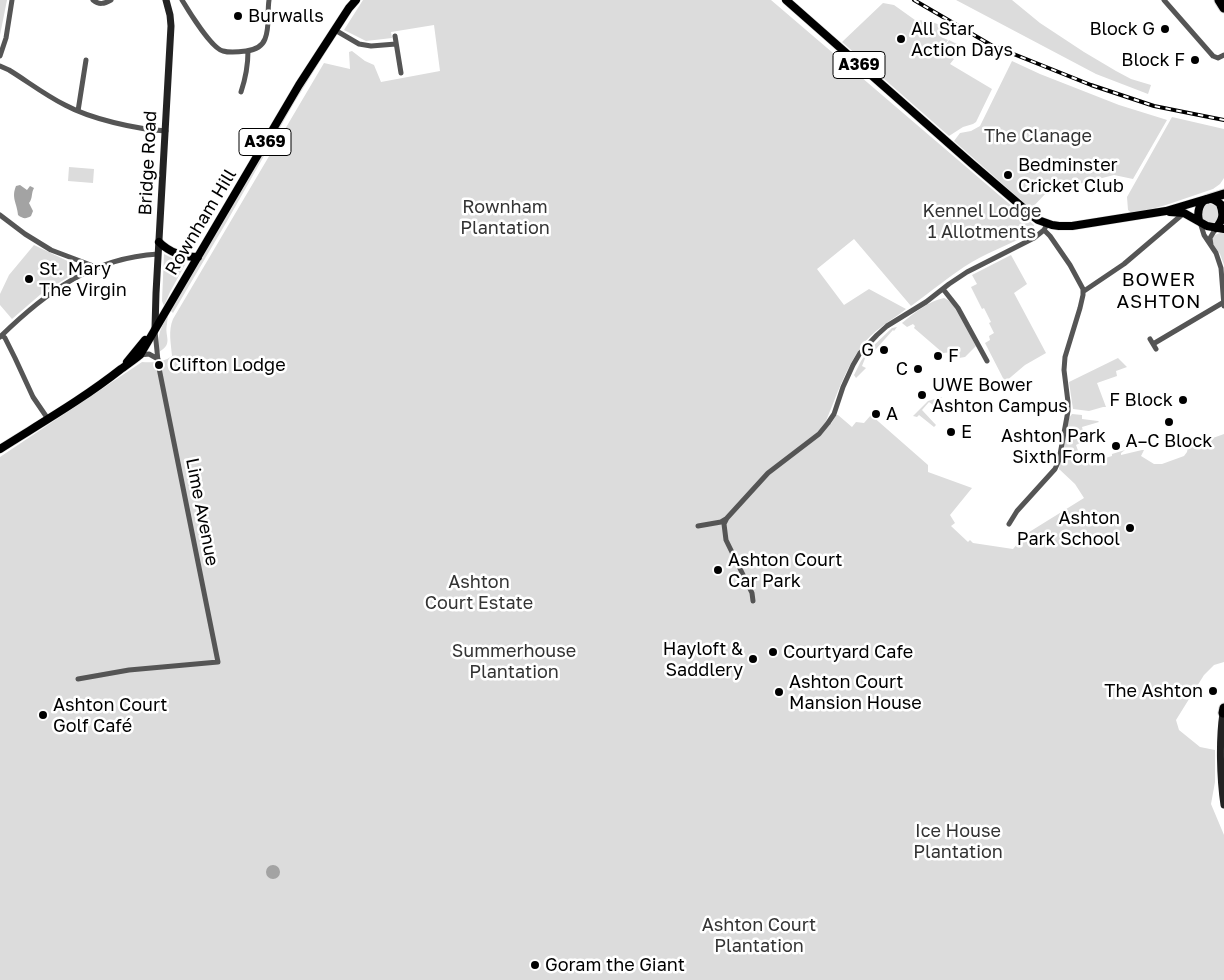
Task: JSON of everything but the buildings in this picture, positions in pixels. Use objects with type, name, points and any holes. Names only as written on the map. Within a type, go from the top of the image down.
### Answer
[{"type":"highway","points":[[1219,0],[1224,8]]},
{"type":"highway","points":[[1207,199],[1224,194]]},
{"type":"main road","name":"Bridge Road","points":[[153,330],[171,26],[166,0]]},
{"type":"main road","name":"Rownham Hill","points":[[153,330],[299,85],[356,0]]},
{"type":"main road","name":"A369","points":[[786,0],[1046,227],[1072,226],[1166,211],[1207,199]]},
{"type":"main road","points":[[1199,221],[1198,210],[1201,204],[1207,199],[1216,201],[1222,206],[1223,212],[1219,228]]},
{"type":"main road","name":"A369","points":[[1166,211],[1184,213],[1207,226],[1219,228]]},
{"type":"main road","points":[[159,242],[168,250],[178,255],[198,257]]},
{"type":"main road","name":"A369","points":[[0,449],[134,361],[140,355],[153,330]]},
{"type":"main road","name":"A369","points":[[124,366],[153,330]]},
{"type":"main road","points":[[1223,711],[1221,759],[1224,804]]},
{"type":"street","points":[[0,56],[6,38],[12,0]]},
{"type":"street","points":[[92,2],[102,4],[111,0]]},
{"type":"street","points":[[182,0],[195,20],[220,51],[237,52],[258,48],[265,40],[268,28],[269,0]]},
{"type":"street","points":[[1164,0],[1213,56],[1218,58],[1224,55]]},
{"type":"street","points":[[335,30],[359,44],[370,46],[396,44]]},
{"type":"street","points":[[395,36],[401,73]]},
{"type":"street","points":[[241,92],[246,77],[248,51]]},
{"type":"street","points":[[78,111],[86,60]]},
{"type":"street","points":[[0,66],[78,111],[129,126],[166,130]]},
{"type":"street","points":[[1084,291],[1124,264],[1184,213]]},
{"type":"street","points":[[0,215],[25,234],[51,250],[96,267]]},
{"type":"street","points":[[1199,221],[1204,235],[1218,258],[1221,268],[1224,306]]},
{"type":"street","points":[[698,526],[721,522],[727,518],[768,474],[819,434],[834,414],[845,383],[860,353],[887,326],[926,302],[973,269],[1034,238],[1046,227],[1084,291],[1064,362],[1068,411],[1059,460],[1055,469],[1017,511],[1009,524]]},
{"type":"street","points":[[1211,246],[1210,238],[1219,228]]},
{"type":"street","points":[[48,419],[33,397],[5,338],[1,336],[38,302],[64,284],[96,267],[142,255],[158,254]]},
{"type":"street","points":[[943,289],[958,308],[987,361]]},
{"type":"street","points":[[1153,344],[1224,302]]},
{"type":"street","name":"Lime Avenue","points":[[78,679],[129,670],[218,662],[153,330]]},
{"type":"street","points":[[140,355],[149,354],[158,363]]},
{"type":"street","points":[[727,518],[724,524],[726,540],[752,593],[753,601]]},
{"type":"green space","points":[[0,0],[7,0],[0,35]]},
{"type":"green space","name":"Ashton Court Estate","points":[[363,0],[771,0],[1034,225],[1032,233],[972,262],[911,306],[854,239],[817,269],[844,305],[869,289],[906,309],[865,341],[846,373],[826,421],[831,424],[836,415],[838,415],[852,427],[856,422],[864,423],[871,415],[928,465],[928,472],[972,488],[950,515],[955,523],[951,526],[968,542],[970,540],[973,543],[1013,549],[1026,534],[1084,498],[1075,484],[1059,469],[1069,418],[1072,414],[1082,415],[1082,419],[1099,422],[1082,427],[1083,431],[1077,434],[1080,443],[1076,445],[1080,456],[1084,455],[1087,457],[1091,465],[1103,461],[1102,459],[1112,456],[1112,454],[1125,450],[1121,455],[1144,450],[1141,456],[1154,464],[1162,464],[1184,456],[1188,447],[1224,434],[1224,662],[1214,665],[1204,675],[1176,720],[1179,730],[1200,747],[1215,750],[1215,782],[1211,804],[1224,835],[1224,980],[0,980],[0,457],[142,362],[158,362],[172,356],[170,333],[173,319],[324,63],[350,69],[349,52],[352,51],[374,65],[381,82],[440,71],[434,25],[391,32],[392,38],[366,41],[344,30]]},
{"type":"green space","points":[[956,0],[1012,0],[1040,23],[1084,52],[1131,79],[1151,85],[1148,94],[1096,74]]},
{"type":"green space","points":[[883,3],[894,5],[915,20],[929,21],[946,27],[941,37],[948,40],[941,51],[949,40],[961,46],[954,58],[948,54],[954,59],[950,64],[992,89],[976,122],[963,127],[949,136],[842,42]]},
{"type":"green space","points":[[335,37],[294,103],[173,313],[170,310],[277,127]]},
{"type":"green space","name":"The Clanage","points":[[1012,61],[1119,105],[1167,120],[1133,179],[1114,175],[1047,192],[1031,209],[954,141],[960,133],[971,131],[980,126]]},
{"type":"green space","points":[[1172,117],[1224,129],[1224,178],[1213,189],[1133,214],[1128,210],[1127,197]]},
{"type":"green space","points":[[69,167],[94,169],[93,183],[68,181]]},
{"type":"green space","points":[[1210,204],[1217,207],[1220,214],[1217,221],[1210,224],[1203,221],[1200,214],[1203,207]]},
{"type":"green space","points":[[1220,233],[1224,233],[1224,265],[1212,239]]},
{"type":"green space","points":[[34,245],[76,265],[78,271],[41,294],[12,319],[0,305],[0,294],[9,275]]},
{"type":"green space","points":[[164,254],[186,263],[164,306],[162,301]]},
{"type":"green space","points":[[1011,255],[1027,284],[1014,293],[1046,353],[1025,365],[1005,382],[985,343],[990,340],[989,336],[994,333],[989,323],[991,322],[971,287],[977,284],[972,275]]},
{"type":"green space","points":[[944,298],[958,312],[976,346],[965,357],[953,359],[952,352],[943,353],[914,328],[913,324],[907,327],[902,323],[927,305]]},
{"type":"green space","points":[[168,315],[167,343],[164,349],[159,352],[160,333]]},
{"type":"green space","points":[[897,327],[868,358],[871,348],[892,328]]},
{"type":"green space","points":[[868,351],[862,366],[866,368],[856,378],[854,375]]},
{"type":"green space","points":[[1118,358],[1127,367],[1116,371],[1117,376],[1097,383],[1106,407],[1089,411],[1073,409],[1069,382]]},
{"type":"green space","points":[[942,397],[934,406],[929,402],[922,410],[936,425],[934,427],[919,415],[917,417],[913,416],[928,401]]},
{"type":"shaded area","points":[[20,185],[27,190],[30,186],[34,188],[29,203],[33,211],[31,216],[26,218],[18,215],[15,200],[16,186]]},
{"type":"shaded area","points":[[270,865],[276,865],[280,872],[276,879],[270,879],[266,875],[266,869]]},
{"type":"railway","points":[[914,0],[991,45],[1091,85],[1154,106],[1224,120]]},
{"type":"place","name":"Burwalls","points":[[238,16]]},
{"type":"place","name":"Block G","points":[[1165,29]]},
{"type":"place","name":"All Star Action Days","points":[[901,39]]},
{"type":"place","name":"Block F","points":[[1195,60]]},
{"type":"place","name":"Bedminster Cricket Club","points":[[1008,175]]},
{"type":"place","name":"St. Mary The Virgin","points":[[29,279]]},
{"type":"place","name":"G","points":[[884,350]]},
{"type":"place","name":"F","points":[[938,356]]},
{"type":"place","name":"Clifton Lodge","points":[[159,365]]},
{"type":"place","name":"C","points":[[918,369]]},
{"type":"place","name":"UWE Bower Ashton Campus","points":[[922,395]]},
{"type":"place","name":"F Block","points":[[1183,400]]},
{"type":"place","name":"A","points":[[876,414]]},
{"type":"place","name":"A–C Block","points":[[1169,422]]},
{"type":"place","name":"E","points":[[951,432]]},
{"type":"place","name":"Ashton Park Sixth Form","points":[[1116,446]]},
{"type":"place","name":"Ashton Park School","points":[[1130,528]]},
{"type":"place","name":"Ashton Court Car Park","points":[[718,570]]},
{"type":"place","name":"Courtyard Cafe","points":[[773,652]]},
{"type":"place","name":"Hayloft & Saddlery","points":[[753,659]]},
{"type":"place","name":"The Ashton","points":[[1213,691]]},
{"type":"place","name":"Ashton Court Mansion House","points":[[779,692]]},
{"type":"place","name":"Ashton Court Golf Café","points":[[43,715]]},
{"type":"place","name":"Goram the Giant","points":[[535,965]]},
{"type":"district","name":"BOWER ASHTON","points":[[1159,291]]},
{"type":"park label","name":"Rownham Plantation","points":[[505,217]]},
{"type":"park label","name":"Kennel Lodge 1 Allotments","points":[[982,221]]},
{"type":"park label","name":"Summerhouse Plantation","points":[[514,661]]},
{"type":"park label","name":"Ice House Plantation","points":[[958,841]]},
{"type":"park label","name":"Ashton Court Plantation","points":[[759,935]]}]
